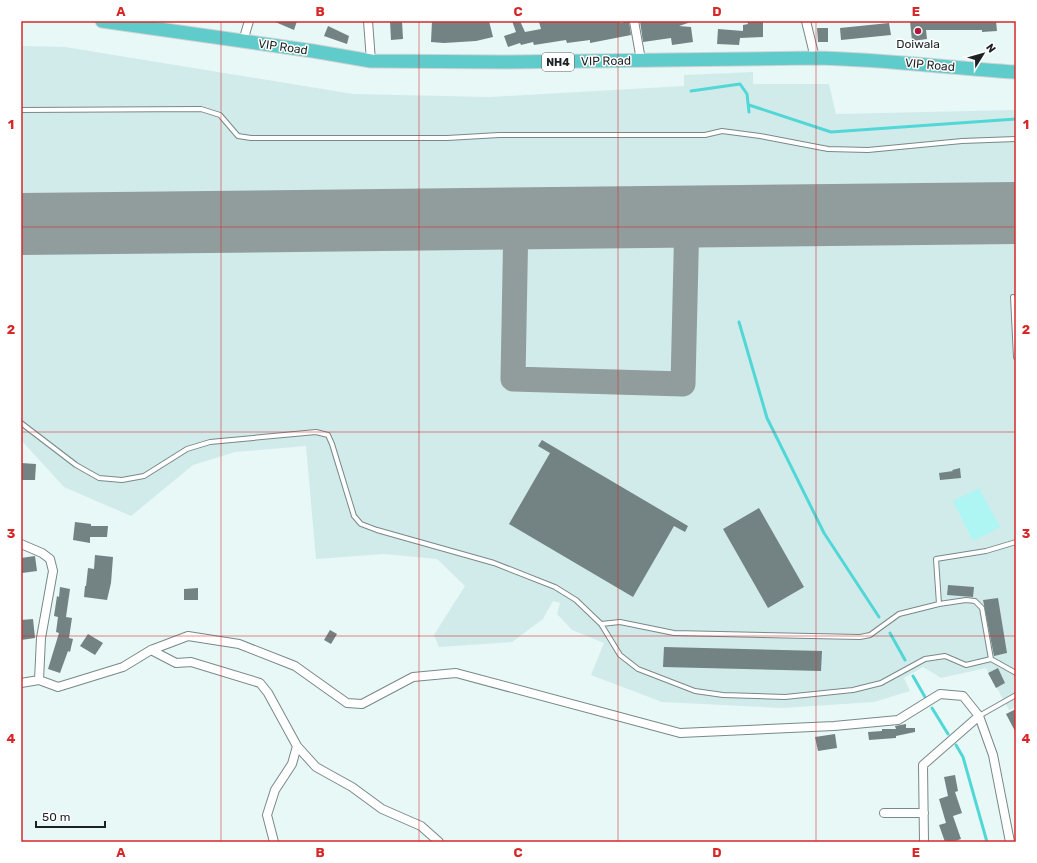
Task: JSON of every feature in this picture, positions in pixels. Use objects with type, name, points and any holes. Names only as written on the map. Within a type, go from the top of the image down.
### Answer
[{"type":"highway","name":"VIP Road","points":[[102,21],[371,61],[506,62],[815,58],[861,59],[1016,72]]},
{"type":"street","points":[[243,41],[249,21]]},
{"type":"street","points":[[368,21],[371,61]]},
{"type":"street","points":[[634,21],[641,60]]},
{"type":"street","points":[[806,21],[815,58]]},
{"type":"street","points":[[21,544],[42,553],[50,559],[53,571],[41,638],[39,680]]},
{"type":"street","points":[[21,683],[39,680],[58,687],[123,667],[150,650],[188,636],[239,644],[295,666],[347,704],[362,704],[413,677],[456,673],[680,733],[834,726],[898,720],[940,694],[963,696],[979,716],[993,755],[1010,842]]},
{"type":"street","points":[[150,650],[176,663],[191,662],[260,683],[268,692],[297,746],[316,766],[352,787],[382,810],[421,826],[439,842]]},
{"type":"street","points":[[924,842],[923,765],[979,716]]},
{"type":"street","points":[[274,842],[267,815],[275,790],[292,764],[297,746]]},
{"type":"street","points":[[884,813],[924,813]]},
{"type":"lane","points":[[21,110],[201,109],[220,115],[238,136],[251,138],[447,138],[507,135],[705,135],[722,131],[760,136],[828,149],[868,150],[962,141],[1016,139]]},
{"type":"lane","points":[[1013,297],[1016,357]]},
{"type":"lane","points":[[21,423],[76,465],[99,478],[122,480],[144,476],[187,449],[210,442],[316,432],[328,435],[354,516],[361,524],[377,530],[494,563],[555,587],[576,600],[601,624],[620,655],[638,670],[695,691],[724,695],[785,697],[853,690],[881,683],[925,659],[945,656],[966,665],[991,659],[1016,673]]},
{"type":"lane","points":[[940,604],[936,559],[986,551],[1016,542]]},
{"type":"lane","points":[[601,624],[620,622],[674,633],[860,637],[870,635],[899,614],[940,604],[966,600],[975,601],[982,608],[991,659]]},
{"type":"lane","points":[[979,716],[1016,695]]},
{"type":"shaded area","points":[[21,46],[65,47],[353,94],[489,97],[684,86],[684,75],[753,72],[753,84],[829,84],[836,114],[1016,110],[1016,707],[1009,710],[986,668],[941,678],[923,667],[904,678],[910,691],[874,702],[782,708],[662,702],[591,675],[604,643],[572,630],[557,614],[560,603],[553,601],[543,619],[512,642],[439,647],[434,635],[465,586],[437,559],[384,554],[316,559],[306,446],[235,452],[193,465],[131,516],[64,487],[21,440]]},
{"type":"shaded area","points":[[979,488],[1000,527],[973,541],[953,501]]},
{"type":"building","points":[[273,21],[297,21],[294,30]]},
{"type":"building","points":[[390,21],[402,21],[403,39],[391,40]]},
{"type":"building","points":[[432,21],[489,21],[493,37],[476,41],[444,43],[431,42]]},
{"type":"building","points":[[512,21],[520,21],[525,32],[541,29],[539,22],[544,21],[620,21],[620,23],[629,21],[631,35],[590,43],[590,40],[567,43],[566,40],[534,45],[533,42],[521,45],[520,43],[508,47],[504,36],[516,32]]},
{"type":"building","points":[[640,21],[691,21],[679,26],[691,27],[693,42],[672,45],[671,38],[643,42]]},
{"type":"building","points":[[747,21],[763,21],[763,37],[740,38],[739,45],[717,44],[718,29],[743,31],[743,25],[748,24]]},
{"type":"building","points":[[910,21],[996,21],[997,31],[982,32],[982,30],[926,30],[927,39],[912,41]]},
{"type":"building","points":[[889,23],[891,35],[841,40],[840,28]]},
{"type":"building","points":[[328,26],[349,36],[347,44],[324,36]]},
{"type":"building","points":[[817,28],[828,28],[828,42],[818,42]]},
{"type":"building","points":[[542,440],[688,526],[685,532],[674,526],[633,597],[509,524],[550,453],[538,446]]},
{"type":"building","points":[[21,463],[36,464],[35,480],[21,480]]},
{"type":"building","points":[[960,468],[961,478],[940,480],[939,473],[953,471],[952,470]]},
{"type":"building","points":[[759,508],[804,587],[768,608],[723,529]]},
{"type":"building","points":[[75,522],[91,524],[91,526],[108,526],[107,537],[90,537],[90,543],[73,540]]},
{"type":"building","points":[[95,555],[113,557],[111,583],[107,600],[84,597],[88,568],[94,569]]},
{"type":"building","points":[[35,556],[37,571],[22,573],[21,558]]},
{"type":"building","points":[[948,585],[974,587],[973,597],[947,595]]},
{"type":"building","points":[[60,587],[70,589],[66,617],[72,618],[69,638],[73,639],[70,652],[68,651],[60,673],[48,669],[59,633],[56,632],[58,617],[54,616]]},
{"type":"building","points":[[198,588],[198,600],[184,600],[184,589]]},
{"type":"building","points":[[998,598],[1007,653],[994,656],[983,600]]},
{"type":"building","points":[[33,619],[35,638],[21,640],[21,620]]},
{"type":"building","points":[[330,630],[337,634],[331,644],[324,640]]},
{"type":"building","points":[[88,634],[103,643],[95,655],[80,646]]},
{"type":"building","points":[[664,647],[822,651],[821,671],[663,667]]},
{"type":"building","points":[[998,668],[1005,683],[996,688],[988,673]]},
{"type":"building","points":[[1016,709],[1016,733],[1006,714]]},
{"type":"building","points":[[906,724],[906,728],[915,728],[915,732],[896,736],[896,738],[869,740],[868,732],[882,731],[882,729],[896,729],[895,726]]},
{"type":"building","points":[[835,734],[837,748],[818,751],[815,737]]},
{"type":"building","points":[[955,775],[958,791],[955,792],[962,813],[953,816],[961,839],[952,842],[945,842],[939,825],[946,823],[939,799],[948,796],[944,777]]},
{"type":"waterway","points":[[691,91],[740,84],[747,94],[749,112]]},
{"type":"waterway","points":[[749,105],[831,132],[1016,119]]},
{"type":"waterway","points":[[739,322],[767,418],[824,533],[879,617]]},
{"type":"waterway","points":[[890,633],[905,660]]},
{"type":"waterway","points":[[913,676],[925,697]]},
{"type":"waterway","points":[[932,708],[948,734]]},
{"type":"waterway","points":[[956,745],[963,757],[987,842]]},
{"type":"taxiway","points":[[516,219],[513,379],[683,384],[687,217]]},
{"type":"runway","points":[[21,224],[1016,213]]},
{"type":"place","name":"Doiwala","points":[[918,31]]}]
